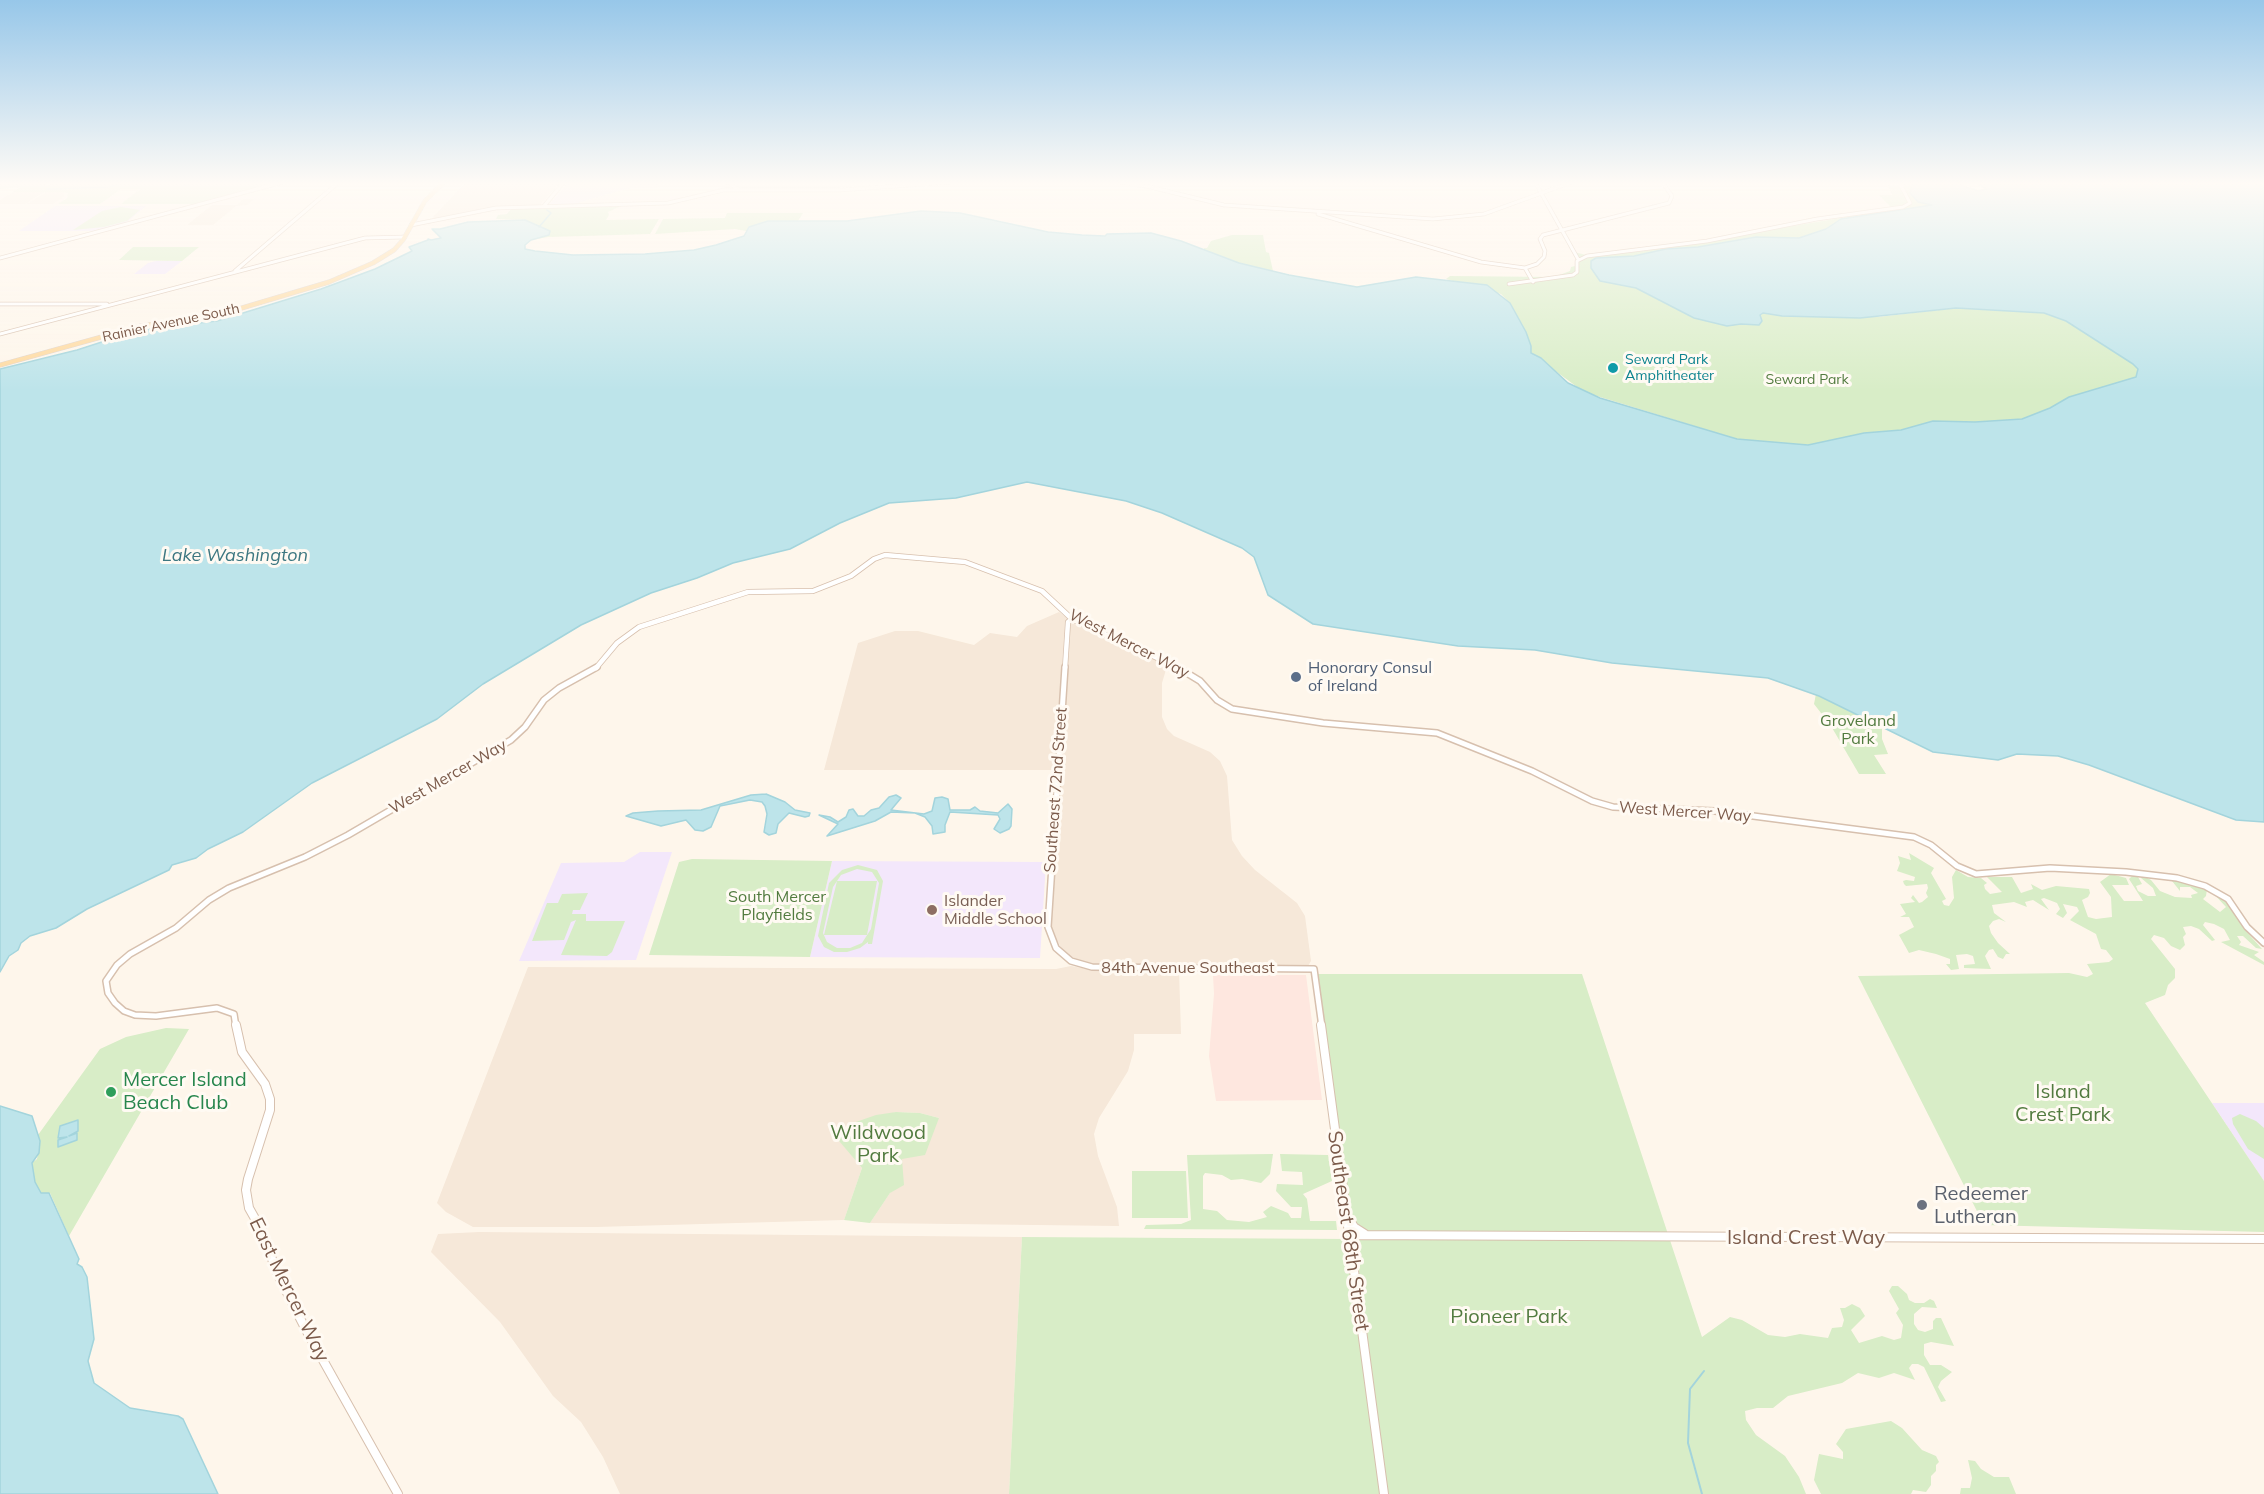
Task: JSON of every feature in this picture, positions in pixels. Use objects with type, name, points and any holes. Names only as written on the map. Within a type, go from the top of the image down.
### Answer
[{"type":"main road","points":[[0,258],[23,252]]},
{"type":"main road","name":"Rainier Avenue South","points":[[0,365],[135,327],[226,313],[318,285],[381,259],[392,252]]},
{"type":"main road","points":[[1576,252],[1587,256]]},
{"type":"street","points":[[232,273],[257,252]]},
{"type":"street","points":[[0,335],[315,252]]},
{"type":"street","points":[[1447,252],[1478,261],[1525,268],[1537,264],[1544,257],[1545,252]]},
{"type":"street","points":[[1509,284],[1533,282],[1575,273],[1578,259],[1572,252]]},
{"type":"street","points":[[1578,259],[1621,252]]},
{"type":"street","points":[[1525,268],[1533,282]]},
{"type":"street","points":[[0,335],[156,294]]},
{"type":"street","points":[[0,304],[114,304]]},
{"type":"street","name":"West Mercer Way","points":[[106,981],[117,965],[130,954],[176,928],[209,900],[229,888],[305,857],[348,835],[511,740],[521,732],[544,700],[559,688],[590,673],[600,665],[617,642],[646,623],[753,591],[798,593],[813,591],[851,576],[874,559],[894,555],[947,559],[982,567],[1042,591],[1072,620],[1166,660],[1200,681],[1217,700],[1232,709],[1323,723],[1437,733],[1532,771],[1592,801],[1612,806],[1715,811],[1914,837],[1930,845],[1957,867],[1976,874],[2050,868],[2116,871],[2177,878],[2205,886],[2228,899],[2247,927],[2264,944]]},
{"type":"street","name":"Southeast 72nd Street","points":[[1065,956],[1053,943],[1048,927],[1066,636],[1068,622],[1072,620]]},
{"type":"street","name":"84th Avenue Southeast","points":[[1065,956],[1077,964],[1099,967],[1314,969]]},
{"type":"street","name":"Southeast 68th Street","points":[[1314,969],[1384,1494]]},
{"type":"street","name":"East Mercer Way","points":[[106,981],[108,993],[115,1003],[124,1011],[135,1015],[156,1016],[217,1008],[234,1014],[238,1042],[242,1052],[265,1084],[270,1099],[270,1110],[248,1179],[246,1190],[249,1208],[266,1240],[277,1273],[301,1320],[398,1494]]},
{"type":"street","points":[[1345,1209],[1351,1223],[1368,1236]]},
{"type":"street","name":"Island Crest Way","points":[[1348,1235],[2264,1239]]},
{"type":"shaded area","points":[[182,261],[165,274],[134,274],[148,263]]},
{"type":"shaded area","points":[[1059,612],[1068,619],[1065,623],[1055,770],[824,770],[858,643],[895,631],[918,631],[974,645],[990,633],[1017,637],[1027,626]]},
{"type":"shaded area","points":[[1076,622],[1168,663],[1162,683],[1162,717],[1167,729],[1174,736],[1210,752],[1220,761],[1227,776],[1232,840],[1255,870],[1297,903],[1305,916],[1311,961],[1308,966],[1094,964],[1077,960],[1063,951],[1054,935],[1051,923],[1070,629],[1071,623]]},
{"type":"shaded area","points":[[640,852],[672,852],[636,960],[519,961],[561,863],[624,862]]},
{"type":"shaded area","name":"Islander Middle School","points":[[832,861],[1046,862],[1040,958],[810,957]]},
{"type":"shaded area","points":[[1071,966],[1098,971],[1179,970],[1181,1034],[1134,1034],[1134,1050],[1128,1071],[1099,1118],[1094,1134],[1098,1156],[1117,1207],[1119,1226],[870,1223],[890,1193],[902,1159],[939,1118],[920,1113],[896,1112],[834,1134],[862,1168],[844,1220],[596,1227],[473,1227],[446,1212],[437,1203],[528,967],[1056,969]]},
{"type":"shaded area","points":[[1213,975],[1306,975],[1322,1100],[1216,1101],[1209,1056],[1214,994]]},
{"type":"shaded area","points":[[2212,1103],[2264,1103],[2264,1181]]},
{"type":"shaded area","points":[[479,1232],[1022,1237],[1009,1494],[620,1494],[603,1457],[581,1422],[553,1396],[500,1322],[431,1252],[438,1234]]},
{"type":"green space","points":[[128,252],[193,252],[182,261],[119,260]]},
{"type":"green space","points":[[1206,252],[1266,252],[1269,253],[1273,271]]},
{"type":"green space","name":"Seward Park","points":[[1574,252],[1590,256],[1654,252],[1634,256],[1596,258],[1594,272],[1600,281],[1636,288],[1694,318],[1727,326],[1759,325],[1762,321],[1760,315],[1763,313],[1782,316],[1878,317],[1956,308],[2044,313],[2066,321],[2138,369],[2136,377],[2069,397],[2050,408],[2022,419],[1975,422],[1933,421],[1901,430],[1864,433],[1809,445],[1737,439],[1584,392],[1531,353],[1526,332],[1510,303],[1501,294],[1446,279],[1450,276],[1554,277],[1579,265]]},
{"type":"green space","name":"Groveland Park","points":[[1817,689],[1861,698],[1882,727],[1882,739],[1888,754],[1874,755],[1886,774],[1859,774],[1831,726],[1814,704]]},
{"type":"green space","name":"Island Crest Park","points":[[1909,853],[1934,868],[1931,873],[1946,899],[1942,901],[1944,905],[1949,906],[1954,898],[1952,877],[1956,870],[1968,877],[1981,878],[1987,883],[1984,885],[1985,889],[1990,894],[2002,892],[1987,877],[2012,877],[2021,893],[2033,889],[2031,884],[2042,890],[2056,886],[2089,889],[2088,897],[2082,900],[2088,917],[2096,919],[2112,917],[2111,897],[2100,882],[2111,874],[2126,878],[2129,885],[2112,885],[2124,901],[2143,901],[2129,879],[2132,876],[2138,877],[2142,884],[2136,886],[2138,891],[2148,896],[2156,896],[2153,888],[2141,878],[2142,875],[2151,880],[2160,891],[2175,897],[2192,898],[2191,895],[2198,893],[2190,887],[2180,887],[2180,891],[2172,881],[2175,879],[2207,889],[2203,899],[2220,912],[2226,907],[2212,892],[2223,897],[2245,930],[2262,949],[2256,948],[2243,936],[2237,936],[2241,942],[2239,945],[2259,952],[2254,955],[2264,962],[2264,965],[2221,942],[2230,940],[2224,929],[2214,924],[2205,922],[2203,925],[2215,940],[2212,941],[2199,929],[2191,926],[2183,927],[2186,934],[2183,937],[2185,945],[2180,950],[2171,946],[2164,938],[2154,935],[2151,939],[2175,969],[2175,978],[2168,985],[2165,995],[2145,1003],[2264,1181],[2264,1232],[1984,1225],[1858,976],[2069,973],[2087,977],[2093,974],[2087,964],[2109,962],[2113,959],[2106,950],[2101,949],[2096,934],[2070,920],[2079,911],[2077,907],[2063,904],[2067,913],[2063,918],[2056,914],[2060,909],[2057,903],[2044,898],[2041,899],[2049,910],[2033,900],[2025,902],[2027,907],[2014,902],[1992,905],[1994,913],[2006,922],[1999,919],[1993,921],[1989,926],[1991,933],[2010,954],[2006,954],[2003,959],[1998,957],[1993,949],[1989,950],[1985,956],[1991,969],[1964,968],[1964,965],[1975,964],[1973,956],[1967,954],[1956,955],[1959,969],[1951,970],[1946,964],[1950,964],[1950,959],[1919,950],[1909,953],[1899,935],[1914,927],[1909,917],[1900,917],[1906,914],[1900,904],[1915,902],[1911,898],[1913,895],[1919,903],[1922,902],[1928,897],[1926,893],[1928,888],[1927,884],[1906,886],[1904,884],[1903,881],[1914,881],[1915,877],[1897,871],[1900,863],[1898,856],[1911,860]]},
{"type":"green space","name":"South Mercer Playfields","points":[[692,859],[832,861],[810,957],[649,955],[679,862]]},
{"type":"green space","points":[[858,865],[877,870],[883,881],[872,944],[868,942],[860,948],[847,952],[834,952],[824,947],[818,936],[829,883],[842,870]],"holes":[[[857,869],[872,872],[879,883],[871,929],[862,943],[850,948],[837,948],[827,942],[823,933],[833,887],[841,875]]]},
{"type":"green space","points":[[837,881],[877,881],[867,935],[824,935]]},
{"type":"green space","points":[[588,893],[580,910],[573,910],[572,914],[586,914],[586,921],[625,921],[612,952],[607,956],[561,955],[576,920],[571,922],[564,940],[532,941],[547,903],[558,903],[562,894]]},
{"type":"green space","name":"Pioneer Park","points":[[1318,974],[1582,974],[1702,1337],[1730,1317],[1742,1320],[1768,1335],[1785,1337],[1800,1334],[1828,1338],[1832,1328],[1842,1327],[1844,1320],[1840,1308],[1852,1304],[1860,1308],[1865,1316],[1851,1330],[1859,1343],[1882,1336],[1894,1340],[1901,1338],[1903,1325],[1896,1313],[1899,1309],[1889,1291],[1892,1286],[1898,1286],[1907,1294],[1909,1300],[1915,1303],[1924,1303],[1930,1299],[1934,1301],[1937,1308],[1922,1307],[1914,1314],[1914,1324],[1918,1330],[1925,1332],[1933,1329],[1933,1321],[1936,1318],[1941,1318],[1954,1346],[1931,1342],[1924,1344],[1924,1355],[1930,1365],[1941,1365],[1952,1372],[1941,1381],[1938,1387],[1946,1401],[1941,1402],[1924,1367],[1912,1364],[1909,1368],[1915,1380],[1894,1373],[1879,1378],[1858,1373],[1842,1383],[1788,1396],[1773,1408],[1745,1411],[1746,1420],[1756,1435],[1785,1456],[1799,1477],[1806,1494],[1009,1494],[1022,1237],[1351,1239]]},
{"type":"green space","name":"Mercer Island Beach Club","points":[[166,1028],[189,1029],[69,1236],[50,1193],[41,1193],[35,1182],[32,1163],[37,1159],[40,1141],[38,1135],[100,1049],[126,1037]]},
{"type":"green space","name":"Wildwood Park","points":[[896,1112],[920,1113],[939,1118],[925,1155],[902,1159],[904,1185],[890,1193],[870,1223],[844,1220],[862,1168],[834,1135],[853,1123],[876,1115]]},
{"type":"green space","points":[[2240,1114],[2256,1121],[2264,1128],[2264,1159],[2248,1149],[2233,1124],[2232,1118]]},
{"type":"green space","points":[[1273,1154],[1270,1174],[1261,1183],[1242,1179],[1231,1180],[1222,1175],[1205,1173],[1203,1176],[1203,1209],[1217,1211],[1227,1220],[1249,1222],[1267,1217],[1263,1212],[1271,1206],[1288,1213],[1291,1218],[1301,1218],[1302,1207],[1291,1207],[1276,1191],[1277,1184],[1303,1185],[1302,1172],[1282,1171],[1280,1154],[1328,1155],[1332,1181],[1303,1194],[1307,1199],[1310,1221],[1336,1221],[1337,1230],[1144,1229],[1146,1225],[1181,1224],[1191,1220],[1187,1155]]},
{"type":"green space","points":[[1132,1171],[1186,1171],[1188,1218],[1132,1218]]},
{"type":"green space","points":[[1891,1421],[1902,1428],[1922,1450],[1936,1456],[1939,1462],[1936,1465],[1936,1471],[1931,1476],[1931,1485],[1926,1492],[1913,1490],[1911,1494],[1821,1494],[1814,1480],[1819,1454],[1843,1459],[1843,1452],[1836,1444],[1846,1429]]},
{"type":"green space","points":[[1968,1460],[1975,1461],[1981,1469],[1994,1477],[2009,1477],[2016,1494],[1960,1494],[1961,1488],[1970,1488],[1972,1478]]},
{"type":"water","name":"Lake Washington","points":[[411,252],[542,252],[573,255],[673,252],[1209,252],[1239,263],[1289,275],[1357,287],[1416,277],[1487,285],[1510,303],[1526,332],[1531,353],[1541,358],[1568,383],[1600,398],[1737,439],[1808,445],[1864,433],[1901,430],[1933,421],[1975,422],[2022,419],[2050,408],[2069,397],[2136,377],[2138,369],[2066,321],[2044,313],[1956,308],[1860,318],[1782,316],[1763,313],[1760,315],[1762,321],[1759,325],[1727,326],[1694,318],[1636,288],[1600,281],[1591,268],[1591,261],[1596,258],[1634,256],[1654,252],[2264,252],[2264,822],[2236,820],[2089,765],[2058,756],[2017,754],[1998,760],[1933,752],[1819,696],[1768,678],[1612,663],[1535,650],[1458,646],[1313,624],[1268,595],[1254,557],[1242,548],[1162,513],[1126,501],[1027,482],[956,498],[889,503],[840,523],[790,549],[733,563],[651,593],[581,625],[483,684],[437,719],[312,783],[243,832],[208,849],[196,858],[172,865],[169,870],[87,909],[56,928],[30,936],[21,943],[18,950],[9,956],[0,972],[0,369],[77,350],[139,330],[217,321],[321,289],[375,269]]},
{"type":"water","points":[[766,794],[785,802],[795,810],[810,813],[809,816],[789,813],[778,824],[776,833],[769,835],[764,832],[767,814],[765,806],[762,802],[750,800],[720,806],[711,827],[703,831],[695,830],[686,820],[661,826],[626,816],[633,813],[658,811],[701,810],[751,795]]},
{"type":"water","points":[[896,795],[901,798],[891,810],[924,814],[932,811],[935,798],[942,797],[948,799],[950,810],[970,810],[975,807],[980,811],[998,813],[1008,804],[1012,809],[1011,826],[1000,833],[994,829],[1000,819],[998,815],[950,812],[945,832],[933,834],[932,826],[925,817],[915,813],[891,812],[875,821],[827,836],[838,824],[819,815],[830,817],[838,822],[846,817],[849,810],[853,809],[858,816],[864,816],[871,810],[879,808],[889,797]]},
{"type":"water","points":[[0,1106],[32,1116],[40,1141],[39,1153],[32,1163],[35,1182],[41,1193],[49,1193],[79,1259],[77,1264],[82,1267],[87,1277],[94,1339],[88,1361],[94,1383],[130,1408],[178,1416],[183,1419],[218,1494],[0,1494]]},
{"type":"water","points":[[78,1120],[78,1131],[69,1136],[77,1133],[77,1140],[58,1147],[58,1140],[67,1137],[58,1138],[60,1126]]},
{"type":"waterway","points":[[1702,1494],[1688,1443],[1690,1389],[1704,1371]]},
{"type":"place","name":"Seward Park Amphitheater","points":[[1613,368]]},
{"type":"place","name":"Honorary Consul of Ireland","points":[[1296,677]]},
{"type":"place","name":"Islander Middle School","points":[[932,910]]},
{"type":"place","name":"Mercer Island Beach Club","points":[[111,1092]]},
{"type":"place","name":"Redeemer Lutheran","points":[[1922,1205]]}]
